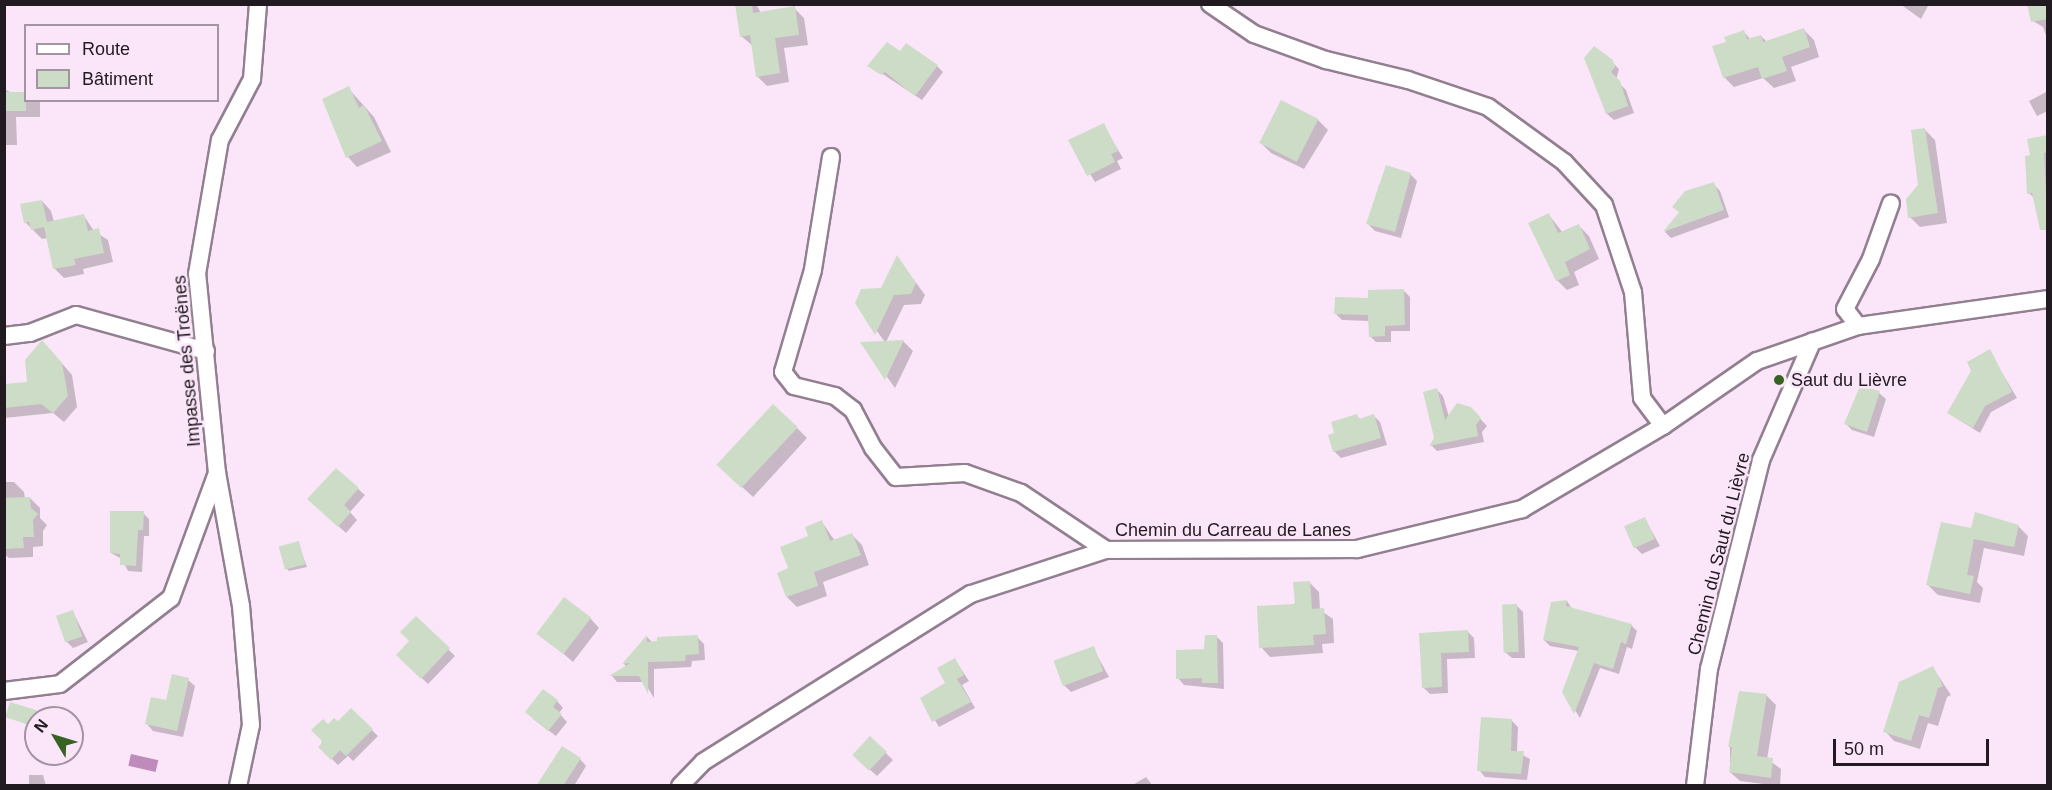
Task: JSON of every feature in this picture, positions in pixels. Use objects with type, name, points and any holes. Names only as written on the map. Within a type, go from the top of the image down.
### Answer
[{"type":"street","name":"Impasse des Troënes","points":[[238,786],[251,725],[241,606],[217,473],[197,274],[220,140],[252,79],[258,4]]},
{"type":"street","points":[[1210,4],[1254,34],[1326,60],[1408,80],[1488,106],[1564,162],[1604,205],[1633,292],[1641,398],[1664,426]]},
{"type":"street","points":[[831,157],[813,270],[783,372],[794,386],[835,396],[853,410],[873,448],[896,477],[965,473],[1021,492],[1106,550]]},
{"type":"street","points":[[1858,326],[1845,309],[1871,259],[1891,203]]},
{"type":"street","name":"Chemin du Carreau de Lanes","points":[[680,786],[703,762],[971,594],[1106,550],[1357,549],[1522,509],[1664,426],[1757,361],[1858,326],[2048,299]]},
{"type":"street","points":[[4,336],[30,333],[76,315],[206,351]]},
{"type":"street","name":"Chemin du Saut du Lièvre","points":[[1695,786],[1709,669],[1761,460],[1812,342]]},
{"type":"street","name":"Impasse des Troënes","points":[[4,691],[60,684],[171,598],[217,473]]},
{"type":"shaded area","points":[[131,754],[158,760],[156,772],[128,766]]},
{"type":"building","points":[[735,4],[752,4],[753,13],[795,6],[799,35],[775,38],[780,73],[756,77],[750,35],[740,37]]},
{"type":"building","points":[[2027,4],[2048,4],[2048,19],[2031,22]]},
{"type":"building","points":[[1804,28],[1810,47],[1782,57],[1787,71],[1762,79],[1758,67],[1723,78],[1712,46],[1726,42],[1724,37],[1744,30],[1747,39],[1761,35],[1763,42]]},
{"type":"building","points":[[887,42],[900,51],[906,43],[938,65],[915,96],[885,72],[881,75],[867,66]]},
{"type":"building","points":[[1594,46],[1613,60],[1615,67],[1611,72],[1620,81],[1628,106],[1606,114],[1584,58]]},
{"type":"building","points":[[349,86],[359,108],[364,105],[382,141],[346,158],[322,99]]},
{"type":"building","points":[[4,92],[24,92],[26,111],[4,111]]},
{"type":"building","points":[[1281,100],[1318,119],[1297,162],[1259,143]]},
{"type":"building","points":[[1104,123],[1118,151],[1111,154],[1115,162],[1087,176],[1068,140]]},
{"type":"building","points":[[1925,128],[1938,213],[1908,218],[1906,199],[1918,185],[1911,130]]},
{"type":"building","points":[[2048,135],[2048,152],[2044,153],[2048,230],[2040,230],[2032,193],[2027,194],[2025,156],[2030,155],[2027,139]]},
{"type":"building","points":[[1386,165],[1411,173],[1395,232],[1366,224]]},
{"type":"building","points":[[1714,182],[1724,210],[1663,232],[1679,212],[1672,207],[1685,191]]},
{"type":"building","points":[[42,200],[47,222],[84,214],[88,231],[99,228],[104,253],[74,259],[76,265],[53,269],[44,227],[31,230],[29,222],[24,223],[20,204]]},
{"type":"building","points":[[1549,213],[1558,233],[1579,224],[1590,249],[1565,262],[1570,275],[1556,281],[1528,223]]},
{"type":"building","points":[[897,255],[916,283],[911,294],[894,295],[875,335],[855,303],[861,289],[881,288]]},
{"type":"building","points":[[1404,289],[1405,325],[1385,326],[1385,336],[1369,337],[1368,315],[1334,314],[1335,297],[1368,298],[1368,290]]},
{"type":"building","points":[[42,340],[62,363],[68,396],[53,413],[41,404],[4,408],[4,384],[27,382],[25,360]]},
{"type":"building","points":[[904,340],[885,380],[860,342]]},
{"type":"building","points":[[1990,349],[2012,392],[1985,406],[1973,428],[1947,413],[1971,371],[1967,362]]},
{"type":"building","points":[[1860,386],[1880,391],[1867,432],[1844,424]]},
{"type":"building","points":[[1437,388],[1445,420],[1457,403],[1471,407],[1481,418],[1476,425],[1478,436],[1429,446],[1434,438],[1423,392]]},
{"type":"building","points":[[773,404],[798,427],[741,488],[716,465]]},
{"type":"building","points":[[1357,414],[1359,419],[1374,414],[1381,438],[1333,452],[1328,435],[1334,433],[1331,422]]},
{"type":"building","points":[[336,468],[359,488],[344,505],[351,512],[338,527],[307,499]]},
{"type":"building","points":[[30,497],[31,508],[38,514],[33,520],[34,537],[23,537],[24,548],[4,549],[4,498]]},
{"type":"building","points":[[110,511],[144,511],[143,530],[138,530],[136,566],[120,565],[120,554],[110,553]]},
{"type":"building","points":[[1975,512],[2019,525],[2014,547],[1974,539],[1967,575],[1974,576],[1970,594],[1926,585],[1941,522],[1971,528]]},
{"type":"building","points":[[1645,517],[1655,539],[1634,548],[1624,526]]},
{"type":"building","points":[[822,520],[830,541],[852,533],[861,555],[814,572],[818,586],[786,597],[777,573],[788,568],[780,547],[808,536],[805,527]]},
{"type":"building","points":[[299,541],[305,564],[285,570],[279,546]]},
{"type":"building","points":[[1310,581],[1312,609],[1324,608],[1326,634],[1313,635],[1314,645],[1259,648],[1257,606],[1295,604],[1293,582]]},
{"type":"building","points":[[564,597],[591,617],[563,654],[536,634]]},
{"type":"building","points":[[1567,600],[1566,606],[1632,624],[1626,644],[1621,642],[1613,669],[1594,663],[1574,714],[1562,692],[1579,647],[1543,640],[1551,602]]},
{"type":"building","points":[[1517,604],[1519,652],[1504,652],[1502,605]]},
{"type":"building","points":[[73,610],[82,636],[65,642],[56,616]]},
{"type":"building","points":[[416,616],[450,648],[421,679],[396,655],[409,641],[400,632]]},
{"type":"building","points":[[1468,630],[1469,652],[1441,653],[1442,687],[1422,688],[1419,633]]},
{"type":"building","points":[[647,635],[647,642],[657,641],[657,637],[698,635],[699,654],[686,655],[685,661],[648,662],[648,694],[639,676],[609,676],[630,663],[622,664]]},
{"type":"building","points":[[1205,635],[1217,635],[1218,683],[1202,683],[1202,678],[1176,679],[1176,650],[1204,649]]},
{"type":"building","points":[[1094,646],[1103,671],[1063,686],[1054,661]]},
{"type":"building","points":[[955,658],[964,675],[957,679],[971,702],[932,722],[920,698],[945,683],[937,668]]},
{"type":"building","points":[[1933,666],[1943,686],[1938,688],[1929,718],[1919,715],[1911,741],[1883,732],[1899,682]]},
{"type":"building","points":[[172,674],[189,678],[177,731],[145,724],[151,697],[166,700]]},
{"type":"building","points":[[543,689],[558,700],[553,707],[562,714],[548,731],[525,712]]},
{"type":"building","points":[[1739,691],[1767,694],[1757,756],[1773,758],[1771,778],[1729,772],[1732,747],[1728,747]]},
{"type":"building","points":[[10,702],[24,706],[24,723],[5,717]]},
{"type":"building","points":[[351,708],[373,729],[346,756],[340,750],[331,760],[318,747],[323,742],[311,730],[323,719],[328,724],[334,718],[338,721]]},
{"type":"building","points":[[1481,717],[1512,719],[1511,751],[1524,751],[1521,774],[1477,771]]},
{"type":"building","points":[[870,736],[887,752],[869,771],[852,755]]},
{"type":"building","points":[[562,746],[581,758],[563,786],[536,786]]},
{"type":"place","name":"Saut du Lièvre","points":[[1779,380]]}]
